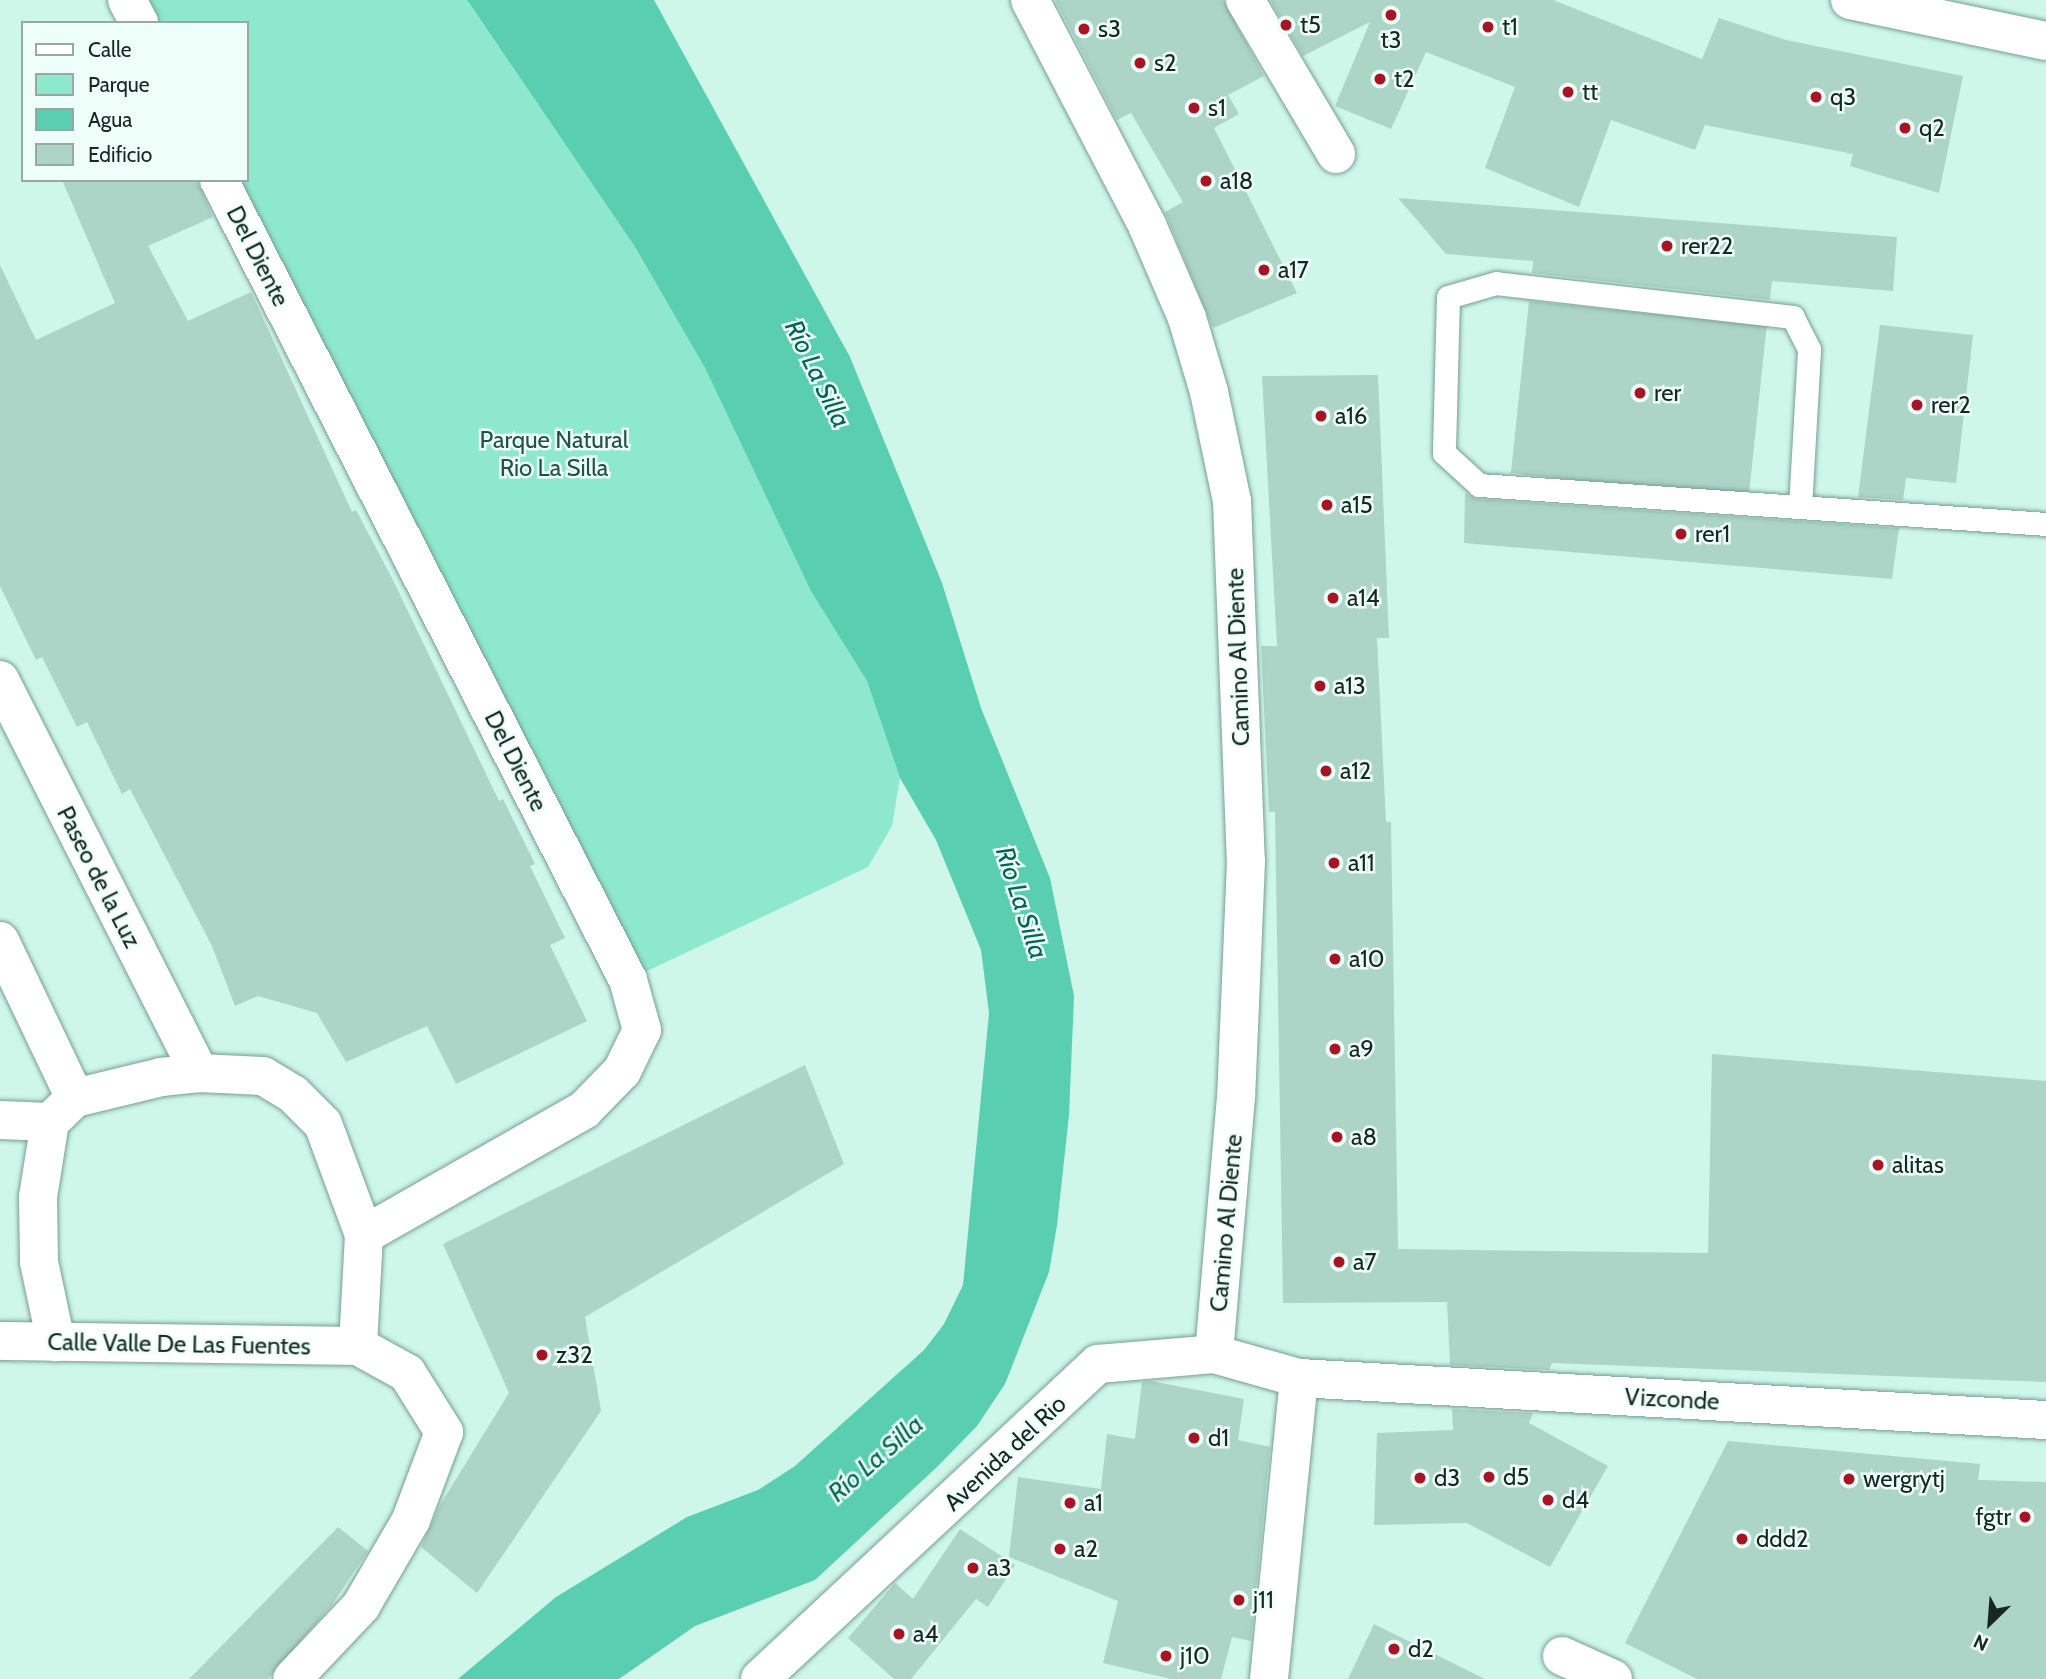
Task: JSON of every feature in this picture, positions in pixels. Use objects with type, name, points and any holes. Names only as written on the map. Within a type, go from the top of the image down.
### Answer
[{"type":"street","points":[[127,0],[138,21]]},
{"type":"street","name":"Camino Al Diente","points":[[1030,0],[1147,225],[1187,318],[1209,392],[1232,501],[1246,861],[1237,1097],[1214,1354]]},
{"type":"street","points":[[1245,0],[1336,153]]},
{"type":"street","points":[[1850,0],[2046,41]]},
{"type":"street","name":"Del Diente","points":[[220,182],[628,980],[642,1030],[622,1071],[584,1110],[363,1236]]},
{"type":"street","name":"Paseo de la Luz","points":[[0,680],[199,1073]]},
{"type":"street","points":[[0,941],[62,1110],[38,1197],[39,1262],[55,1342]]},
{"type":"street","points":[[0,1120],[62,1110],[160,1077],[199,1073],[263,1076],[293,1094],[323,1124],[363,1236],[358,1346],[407,1373],[444,1432],[411,1520],[361,1606],[292,1679]]},
{"type":"street","name":"Calle Valle De Las Fuentes","points":[[0,1341],[358,1346]]},
{"type":"street","name":"Avenida del Rio","points":[[760,1679],[1098,1364],[1214,1354],[1299,1378]]},
{"type":"street","points":[[1269,1679],[1299,1378]]},
{"type":"street","name":"Vizconde","points":[[1299,1378],[2046,1420]]},
{"type":"street","points":[[1562,1656],[1613,1679]]},
{"type":"lane","points":[[1800,507],[1809,349],[1793,317],[1496,284],[1448,297],[1444,453],[1479,485],[2046,524]]},
{"type":"green space","name":"Parque Natural Rio La Silla","points":[[127,0],[472,0],[468,2],[635,247],[705,368],[811,590],[867,681],[900,778],[892,826],[868,867],[628,980],[220,182],[248,182],[248,21],[138,21]]},
{"type":"water","name":"Río La Silla","points":[[467,0],[654,0],[850,357],[942,583],[981,708],[1050,878],[1074,996],[1069,1115],[1049,1272],[1005,1384],[977,1426],[937,1467],[815,1580],[695,1626],[619,1679],[458,1679],[556,1597],[687,1517],[758,1490],[795,1466],[924,1350],[944,1324],[963,1285],[989,1013],[981,950],[936,840],[900,778],[867,681],[811,591],[705,368],[635,247]]},
{"type":"building","points":[[1055,0],[1223,0],[1264,76],[1228,95],[1239,114],[1214,128],[1297,293],[1213,328],[1165,212],[1183,202],[1131,113],[1117,120]]},
{"type":"building","points":[[1270,0],[1553,0],[1702,59],[1719,18],[1786,40],[1963,76],[1939,193],[1850,166],[1853,154],[1705,125],[1695,150],[1611,120],[1579,207],[1485,168],[1515,87],[1426,52],[1391,129],[1335,106],[1370,22],[1303,56]]},
{"type":"building","points":[[63,182],[198,182],[213,217],[148,246],[188,321],[251,292],[352,512],[356,510],[393,580],[499,801],[503,799],[535,864],[530,866],[565,938],[550,945],[587,1021],[456,1084],[427,1026],[346,1062],[317,1013],[258,996],[235,1006],[212,946],[130,789],[122,794],[87,722],[77,727],[42,657],[36,660],[0,586],[0,265],[36,340],[115,303]]},
{"type":"building","name":"rer22","points":[[1398,198],[1897,237],[1893,291],[1772,281],[1770,300],[1532,273],[1533,261],[1446,254]]},
{"type":"building","points":[[1529,301],[1767,326],[1749,498],[1511,473]]},
{"type":"building","name":"rer2","points":[[1880,325],[1973,335],[1956,483],[1906,478],[1903,500],[1858,497]]},
{"type":"building","points":[[1378,375],[1389,638],[1377,638],[1386,822],[1391,822],[1398,1249],[1708,1253],[1712,1054],[2046,1081],[2046,1382],[1552,1363],[1549,1370],[1450,1365],[1447,1302],[1283,1303],[1275,812],[1269,812],[1261,646],[1277,646],[1262,376]]},
{"type":"building","name":"rer1","points":[[1465,493],[1478,499],[1899,528],[1892,579],[1464,543]]},
{"type":"building","name":"z32","points":[[805,1065],[844,1164],[585,1317],[601,1411],[477,1593],[421,1547],[440,1505],[509,1393],[443,1244]]},
{"type":"building","points":[[1151,1381],[1244,1399],[1238,1440],[1270,1447],[1251,1641],[1232,1637],[1221,1679],[1171,1679],[1103,1663],[1118,1601],[1009,1557],[1018,1477],[1101,1489],[1107,1434],[1135,1439],[1142,1382]]},
{"type":"building","points":[[1452,1409],[1533,1413],[1529,1423],[1608,1466],[1550,1567],[1467,1523],[1374,1525],[1377,1433],[1453,1430]]},
{"type":"building","points":[[1728,1441],[1980,1464],[1978,1480],[2046,1482],[2046,1679],[1697,1679],[1625,1643]]},
{"type":"building","points":[[338,1527],[368,1551],[331,1606],[268,1679],[189,1679]]},
{"type":"building","points":[[960,1529],[1015,1565],[988,1607],[976,1599],[911,1679],[894,1679],[848,1638],[895,1583],[913,1599]]},
{"type":"building","name":"d2","points":[[1374,1624],[1485,1679],[1348,1679]]},
{"type":"place","name":"t3","points":[[1391,15]]},
{"type":"place","name":"t5","points":[[1286,25]]},
{"type":"place","name":"t1","points":[[1488,27]]},
{"type":"place","name":"s3","points":[[1084,29]]},
{"type":"place","name":"s2","points":[[1140,63]]},
{"type":"place","name":"t2","points":[[1380,79]]},
{"type":"place","name":"tt","points":[[1568,92]]},
{"type":"place","name":"q3","points":[[1816,97]]},
{"type":"place","name":"s1","points":[[1194,108]]},
{"type":"place","name":"q2","points":[[1905,128]]},
{"type":"place","name":"a18","points":[[1206,181]]},
{"type":"place","name":"rer22","points":[[1667,246]]},
{"type":"place","name":"a17","points":[[1264,270]]},
{"type":"place","name":"rer","points":[[1640,393]]},
{"type":"place","name":"rer2","points":[[1917,405]]},
{"type":"place","name":"a16","points":[[1321,416]]},
{"type":"place","name":"a15","points":[[1327,505]]},
{"type":"place","name":"rer1","points":[[1681,534]]},
{"type":"place","name":"a14","points":[[1333,598]]},
{"type":"place","name":"a13","points":[[1320,686]]},
{"type":"place","name":"a12","points":[[1326,771]]},
{"type":"place","name":"a11","points":[[1334,863]]},
{"type":"place","name":"a10","points":[[1335,959]]},
{"type":"place","name":"a9","points":[[1335,1049]]},
{"type":"place","name":"a8","points":[[1337,1137]]},
{"type":"place","name":"alitas","points":[[1878,1165]]},
{"type":"place","name":"a7","points":[[1339,1262]]},
{"type":"place","name":"z32","points":[[542,1355]]},
{"type":"place","name":"d1","points":[[1194,1438]]},
{"type":"place","name":"d5","points":[[1489,1477]]},
{"type":"place","name":"d3","points":[[1420,1478]]},
{"type":"place","name":"wergrytj","points":[[1849,1479]]},
{"type":"place","name":"d4","points":[[1548,1500]]},
{"type":"place","name":"a1","points":[[1070,1503]]},
{"type":"place","name":"fgtr","points":[[2025,1517]]},
{"type":"place","name":"ddd2","points":[[1742,1539]]},
{"type":"place","name":"a2","points":[[1060,1549]]},
{"type":"place","name":"a3","points":[[973,1568]]},
{"type":"place","name":"j11","points":[[1239,1600]]},
{"type":"place","name":"a4","points":[[899,1634]]},
{"type":"place","name":"d2","points":[[1394,1649]]},
{"type":"place","name":"j10","points":[[1166,1656]]}]
